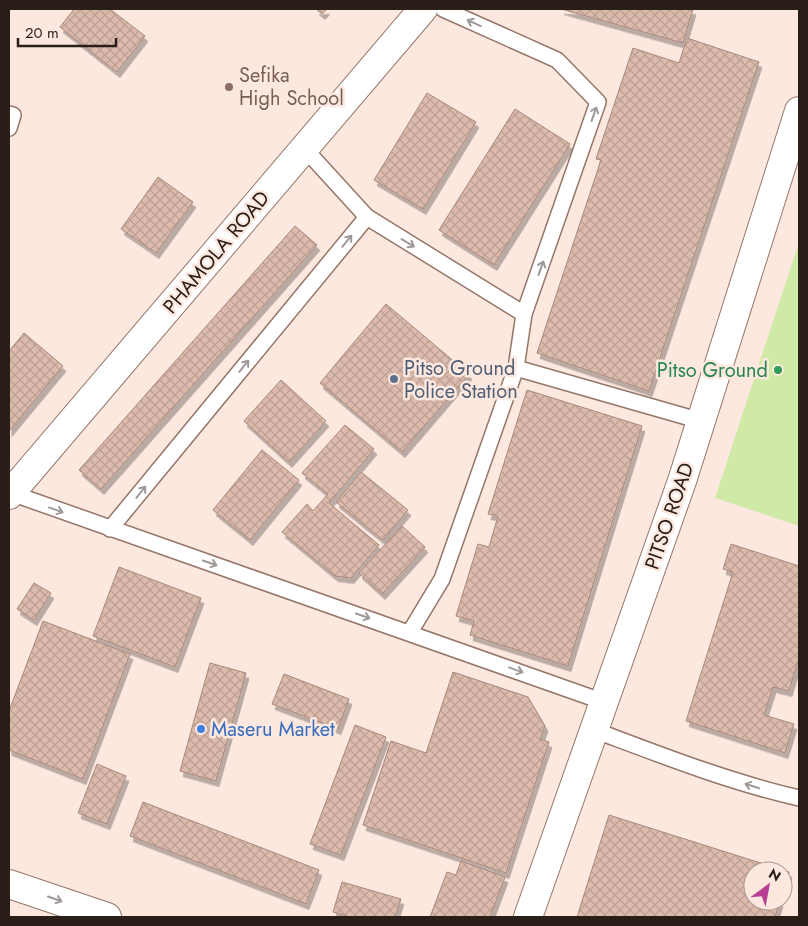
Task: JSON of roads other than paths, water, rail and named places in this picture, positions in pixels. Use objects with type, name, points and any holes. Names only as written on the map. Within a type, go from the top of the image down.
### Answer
[{"type":"street","name":"PHAMOLA ROAD","points":[[10,494],[423,9]]},
{"type":"street","name":"PITSO ROAD","points":[[528,917],[701,421],[799,111]]},
{"type":"street","points":[[9,884],[107,917]]},
{"type":"lane","points":[[410,632],[442,580],[516,368],[524,314],[598,102],[556,60],[443,9]]},
{"type":"lane","points":[[9,114],[13,115],[9,128]]},
{"type":"lane","points":[[304,148],[367,217],[524,314]]},
{"type":"lane","points":[[110,529],[367,217]]},
{"type":"lane","points":[[516,368],[701,421]]},
{"type":"lane","points":[[10,494],[410,632],[604,702]]},
{"type":"lane","points":[[594,730],[725,777],[799,798]]},
{"type":"place","name":"Sefika High School","points":[[229,87]]},
{"type":"place","name":"Pitso Ground","points":[[778,370]]},
{"type":"place","name":"Pitso Ground Police Station","points":[[394,379]]},
{"type":"place","name":"Maseru Market","points":[[201,729]]}]
